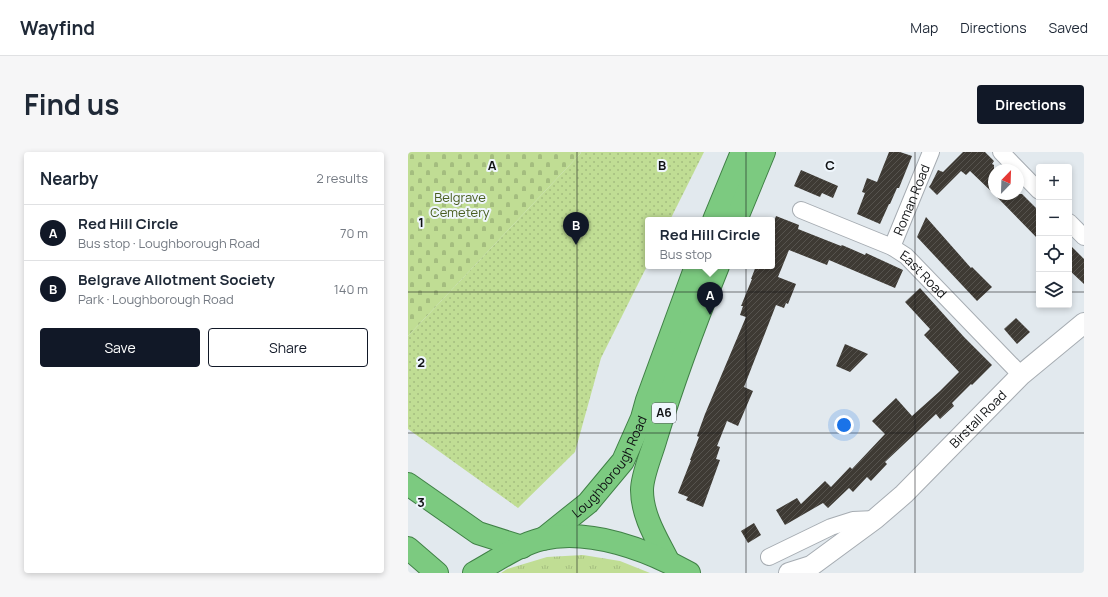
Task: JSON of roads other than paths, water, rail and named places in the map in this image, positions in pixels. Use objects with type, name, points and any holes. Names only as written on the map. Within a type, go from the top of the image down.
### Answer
[{"type":"highway","points":[[715,217],[742,152]]},
{"type":"highway","points":[[737,217],[764,152]]},
{"type":"highway","name":"Loughborough Road","points":[[543,539],[588,503],[623,461],[642,418],[647,400],[695,269]]},
{"type":"highway","name":"Loughborough Road","points":[[668,561],[652,529],[643,498],[642,489],[671,389],[717,269]]},
{"type":"highway","points":[[408,484],[478,533],[522,547]]},
{"type":"highway","name":"A6","points":[[474,573],[522,547],[543,539],[566,537],[605,540],[624,545],[668,561],[689,573]]},
{"type":"highway","points":[[408,548],[438,573]]},
{"type":"street","name":"Roman Road","points":[[892,247],[931,152]]},
{"type":"street","points":[[1001,152],[1036,188]]},
{"type":"street","name":"East Road","points":[[801,210],[892,247],[906,256],[1021,375]]},
{"type":"street","points":[[1072,225],[1084,237]]},
{"type":"street","name":"Birstall Road","points":[[769,557],[788,560],[809,569],[875,520],[904,494],[1021,375],[1084,323]]},
{"type":"street","name":"Birstall Road","points":[[788,560],[831,527],[853,520],[875,520]]},
{"type":"place","name":"Belgrave Allotment Society","points":[[576,245]]},
{"type":"place","name":"Red Hill Circle","points":[[710,315]]},
{"type":"park label","name":"Belgrave Cemetery","points":[[460,204]]}]
